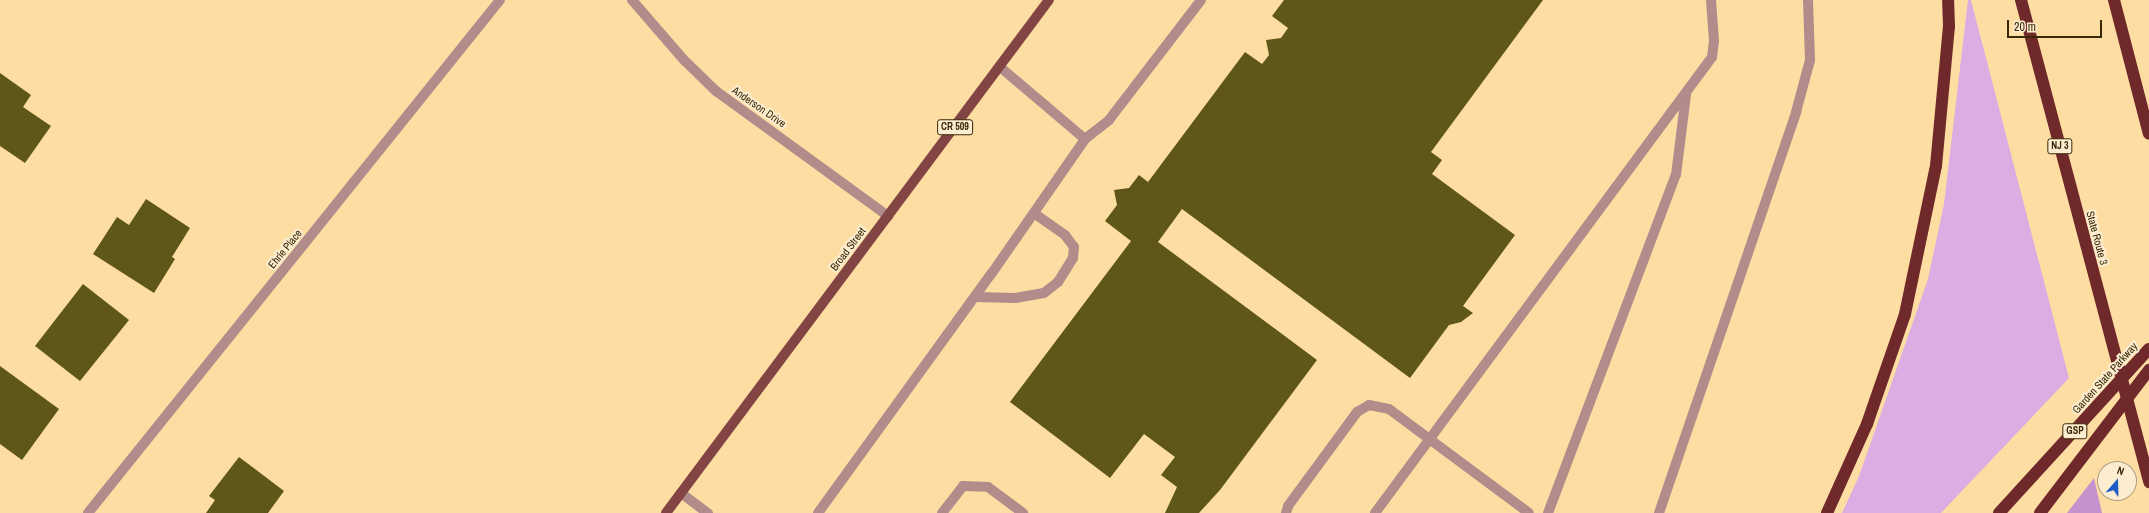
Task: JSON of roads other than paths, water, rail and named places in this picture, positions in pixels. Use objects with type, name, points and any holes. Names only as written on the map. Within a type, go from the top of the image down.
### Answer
[{"type":"highway","points":[[1827,513],[1867,424],[1905,314],[1936,166],[1949,26],[1948,0]]},
{"type":"highway","name":"State Route 3","points":[[2021,0],[2148,480]]},
{"type":"highway","points":[[2114,0],[2149,134]]},
{"type":"highway","name":"Garden State Parkway","points":[[1999,513],[2149,349]]},
{"type":"highway","points":[[2040,513],[2149,370]]},
{"type":"main road","name":"Broad Street","points":[[666,513],[1049,0]]},
{"type":"street","name":"Ehrle Place","points":[[88,513],[500,0]]},
{"type":"street","name":"Anderson Drive","points":[[632,0],[684,60],[716,91],[888,216]]},
{"type":"street","points":[[818,513],[975,297],[1085,139],[1109,120],[1200,0]]},
{"type":"street","points":[[1375,513],[1712,57],[1714,41],[1711,0]]},
{"type":"street","points":[[1659,513],[1796,112],[1810,60],[1808,0]]},
{"type":"street","points":[[1000,67],[1085,139]]},
{"type":"street","points":[[1548,513],[1676,175],[1687,92]]},
{"type":"street","points":[[975,297],[1015,298],[1044,293],[1058,282],[1073,258],[1074,247],[1065,235],[1034,213]]},
{"type":"street","points":[[1286,513],[1288,506],[1357,412],[1369,405],[1389,410],[1529,513]]},
{"type":"street","points":[[942,513],[963,486],[988,487],[1023,513]]},
{"type":"street","points":[[681,493],[708,513]]}]
